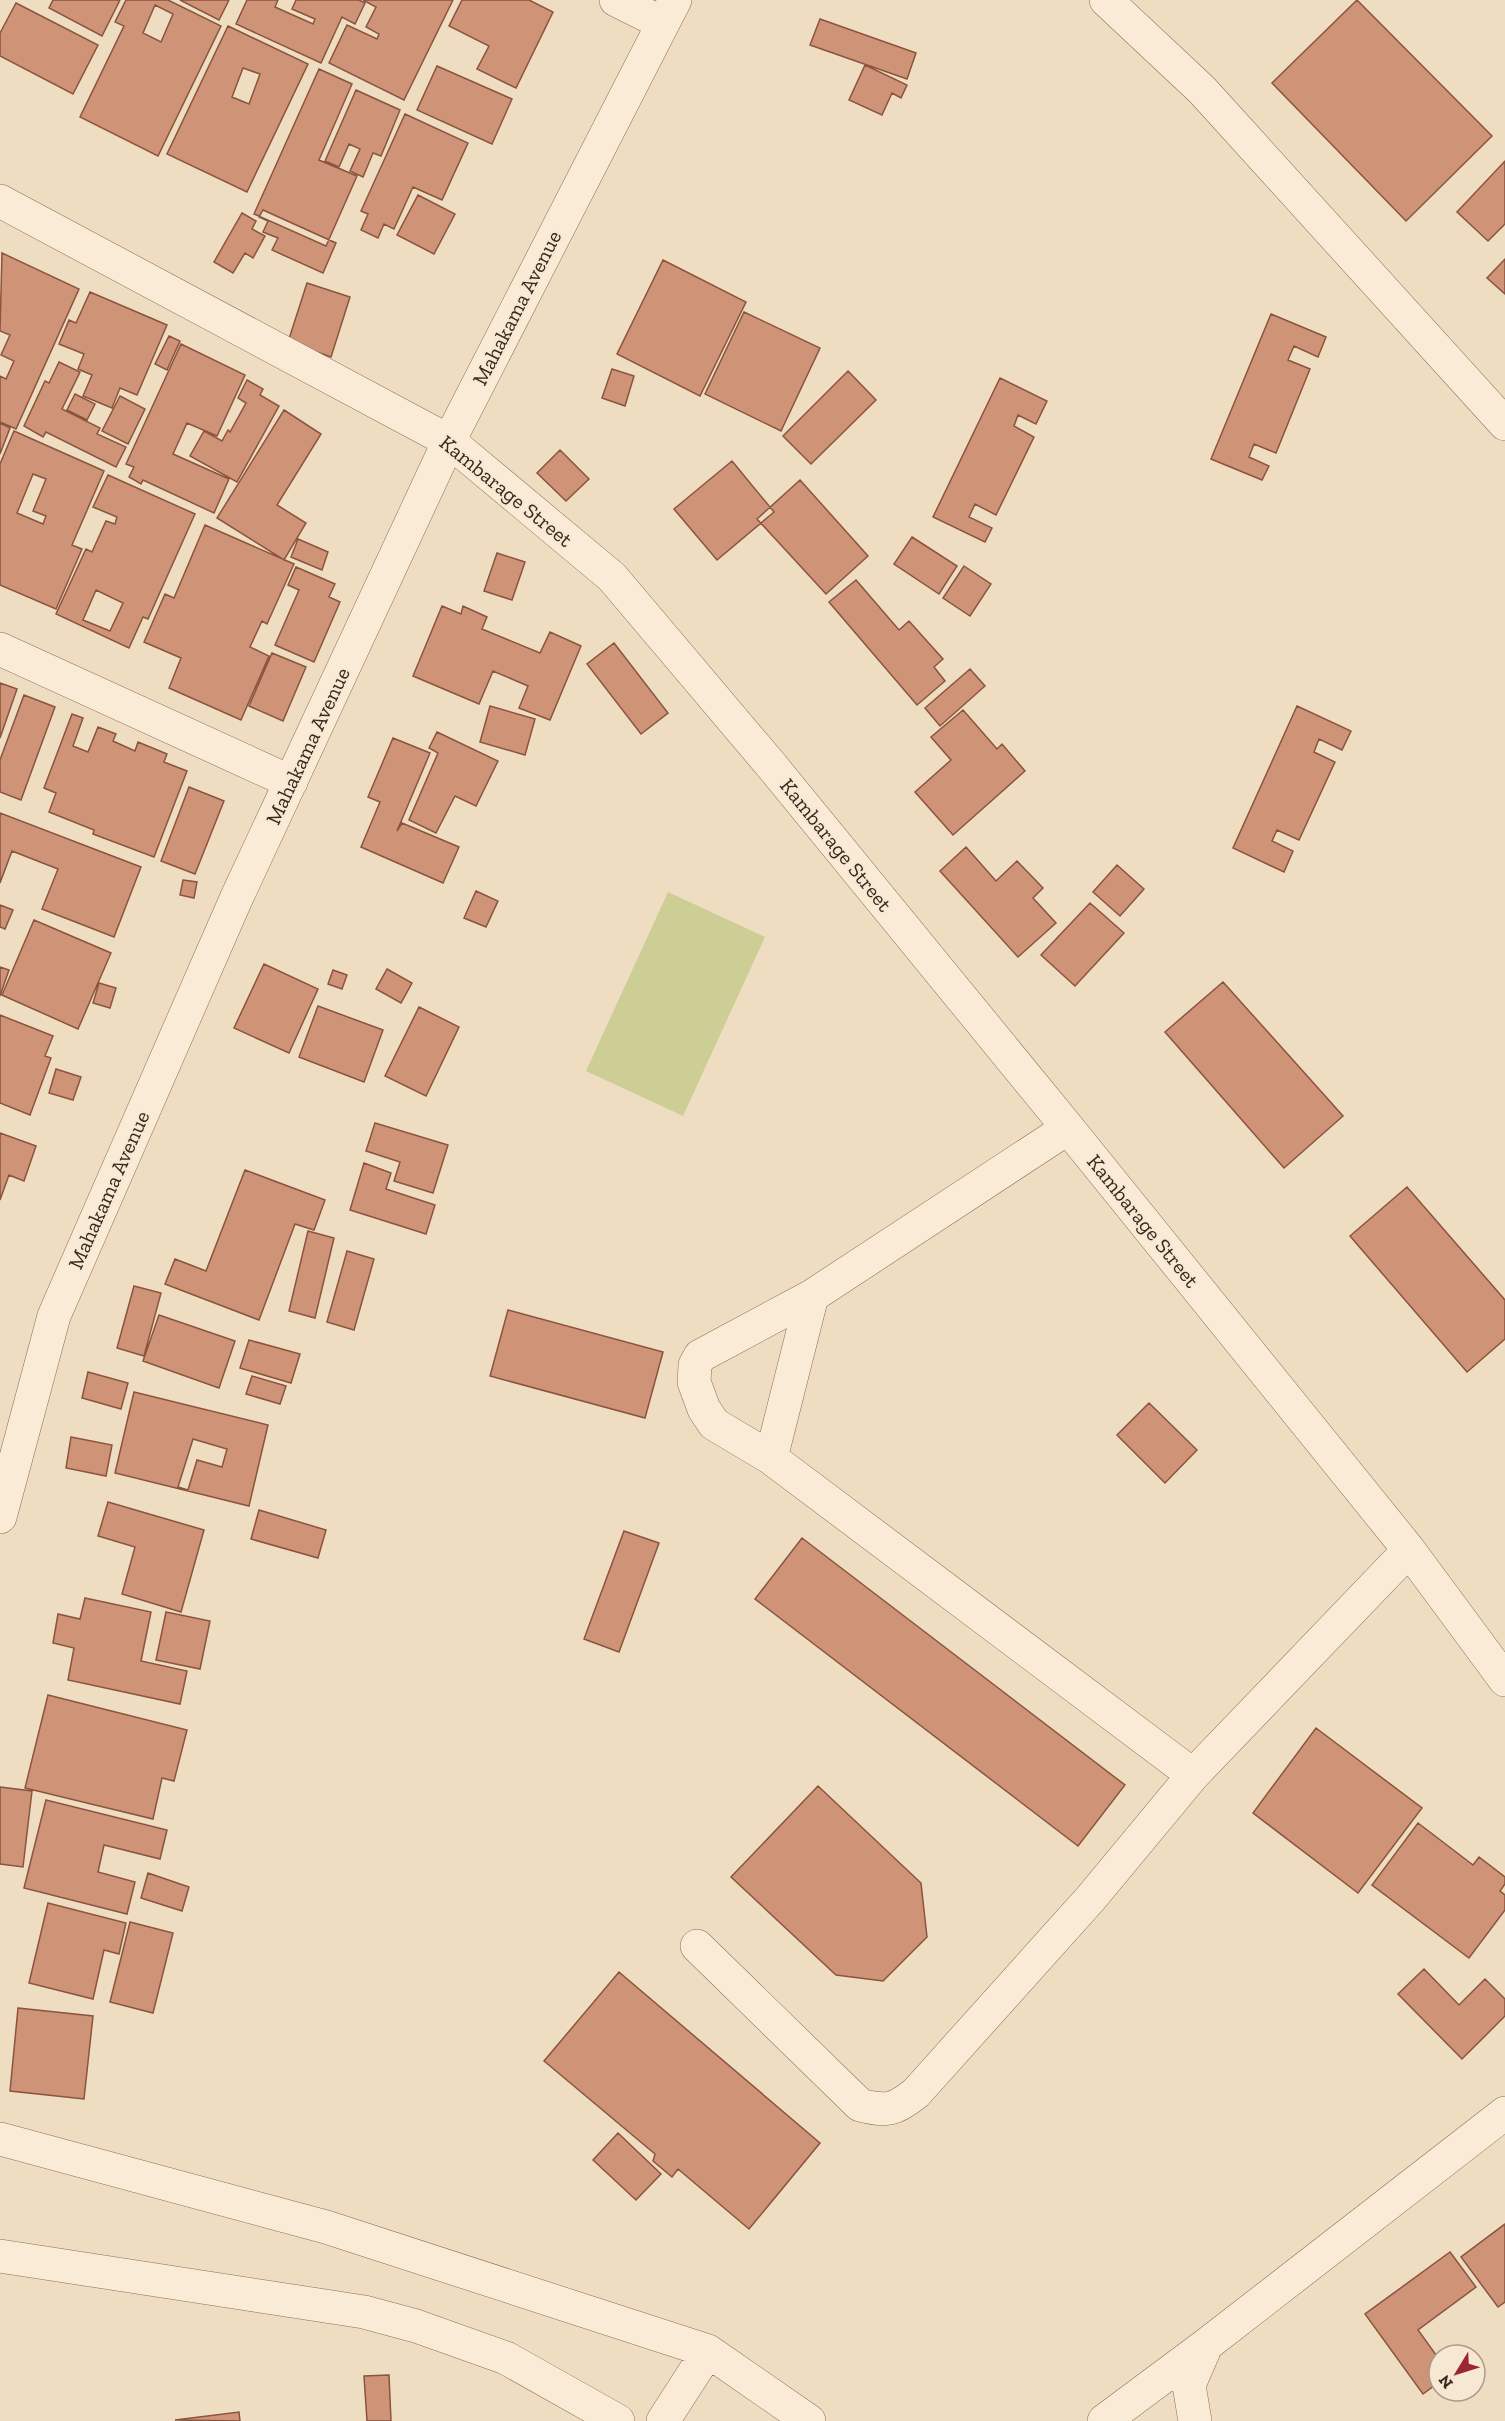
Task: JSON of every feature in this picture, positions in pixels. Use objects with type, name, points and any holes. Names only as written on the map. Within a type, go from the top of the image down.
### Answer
[{"type":"street","points":[[616,0],[669,11]]},
{"type":"street","points":[[1106,0],[1202,90],[1505,424]]},
{"type":"street","name":"Mahakama Avenue","points":[[0,1517],[54,1316],[236,899],[449,441],[669,11]]},
{"type":"street","name":"Kambarage Street","points":[[0,201],[449,441],[612,577],[771,765],[1068,1128],[1409,1550],[1505,1680]]},
{"type":"street","points":[[0,649],[291,782]]},
{"type":"street","points":[[1068,1128],[812,1296],[708,1350],[695,1365],[694,1382],[698,1397],[714,1424],[771,1458],[1193,1775]]},
{"type":"street","points":[[771,1458],[812,1296]]},
{"type":"street","points":[[697,1946],[860,2105],[879,2110],[898,2108],[916,2092],[1091,1898],[1193,1775],[1409,1550]]},
{"type":"street","points":[[1104,2421],[1206,2345],[1505,2113]]},
{"type":"street","points":[[0,2139],[326,2227],[708,2351],[809,2421]]},
{"type":"street","points":[[0,2256],[364,2312],[416,2326],[506,2358],[618,2421]]},
{"type":"street","points":[[1195,2421],[1189,2385],[1206,2345]]},
{"type":"street","points":[[663,2421],[708,2351]]},
{"type":"green space","points":[[668,892],[765,937],[683,1116],[586,1071]]},
{"type":"building","points":[[53,0],[120,0],[102,36],[49,8]]},
{"type":"building","points":[[126,0],[168,0],[221,26],[158,156],[80,117],[124,26],[115,22]],"holes":[[[155,5],[173,14],[161,42],[143,33]]]},
{"type":"building","points":[[180,0],[229,0],[219,20]]},
{"type":"building","points":[[247,0],[278,0],[275,7],[313,24],[315,19],[292,9],[296,0],[359,0],[365,3],[355,24],[342,17],[321,63],[236,24]]},
{"type":"building","points":[[363,0],[453,0],[404,100],[329,63],[347,25],[377,39],[379,34],[366,27],[376,7]]},
{"type":"building","points":[[462,0],[529,0],[553,12],[516,88],[477,69],[489,46],[449,26]]},
{"type":"building","points":[[1357,0],[1492,136],[1406,221],[1272,83]]},
{"type":"building","points":[[16,3],[98,45],[73,94],[0,56],[0,33]]},
{"type":"building","points":[[820,19],[916,53],[907,79],[810,45]]},
{"type":"building","points":[[228,26],[308,64],[247,192],[167,154]],"holes":[[[243,68],[260,74],[249,104],[232,97]]]},
{"type":"building","points":[[865,65],[907,85],[901,98],[892,93],[882,115],[849,100]]},
{"type":"building","points":[[437,66],[512,99],[492,144],[417,110]]},
{"type":"building","points":[[319,69],[352,84],[319,160],[357,176],[326,246],[254,214]]},
{"type":"building","points":[[356,90],[400,110],[381,156],[373,153],[363,177],[350,171],[360,149],[349,144],[339,167],[325,161]]},
{"type":"building","points":[[405,114],[468,143],[442,200],[413,187],[394,229],[384,224],[378,238],[361,230],[368,214],[361,211]]},
{"type":"building","points":[[1505,161],[1505,224],[1488,241],[1457,212]]},
{"type":"building","points":[[418,195],[455,214],[434,254],[397,235]]},
{"type":"building","points":[[263,210],[336,243],[323,273],[272,250],[278,238],[263,232],[268,221],[259,217]]},
{"type":"building","points":[[242,213],[256,221],[252,229],[265,236],[253,258],[245,253],[233,273],[214,262]]},
{"type":"building","points":[[2,253],[79,289],[16,429],[0,422],[0,376],[6,379],[14,361],[1,355],[10,335],[0,331]]},
{"type":"building","points":[[1505,259],[1505,294],[1487,278]]},
{"type":"building","points":[[663,260],[746,302],[700,396],[617,354]]},
{"type":"building","points":[[307,283],[350,297],[331,357],[288,342]]},
{"type":"building","points":[[90,292],[167,325],[137,395],[120,388],[112,408],[83,396],[92,375],[78,369],[84,354],[59,344],[69,320],[76,323]]},
{"type":"building","points":[[744,312],[820,348],[781,431],[705,394]]},
{"type":"building","points":[[1271,314],[1326,337],[1318,357],[1294,346],[1288,360],[1310,369],[1276,453],[1254,444],[1249,457],[1269,466],[1262,480],[1211,459]]},
{"type":"building","points":[[169,336],[180,341],[167,370],[155,364]]},
{"type":"building","points":[[181,344],[245,375],[217,436],[187,423],[173,454],[229,479],[214,513],[143,480],[141,484],[129,477],[134,467],[126,464]]},
{"type":"building","points":[[59,362],[80,372],[62,409],[100,428],[97,434],[126,447],[116,467],[46,432],[43,437],[24,426],[45,381],[49,383]]},
{"type":"building","points":[[612,369],[634,376],[625,406],[602,398]]},
{"type":"building","points":[[848,371],[876,400],[811,464],[783,436]]},
{"type":"building","points":[[1000,378],[1047,401],[1036,424],[1018,415],[1014,426],[1034,437],[996,515],[975,504],[969,517],[992,528],[985,542],[933,517]]},
{"type":"building","points":[[247,380],[263,389],[260,395],[279,406],[237,482],[190,456],[204,431],[222,441],[228,430],[230,432],[246,403],[238,398]]},
{"type":"building","points":[[75,394],[95,404],[87,420],[67,410]]},
{"type":"building","points":[[120,396],[145,409],[128,444],[102,431]]},
{"type":"building","points":[[284,410],[321,434],[277,505],[306,523],[284,560],[217,518]]},
{"type":"building","points":[[0,423],[10,428],[0,454]]},
{"type":"building","points":[[14,431],[104,471],[72,545],[82,549],[56,609],[0,585],[0,464]],"holes":[[[33,474],[46,479],[33,511],[46,516],[43,524],[17,513]]]},
{"type":"building","points":[[560,450],[589,479],[566,501],[537,473]]},
{"type":"building","points":[[732,461],[774,512],[717,560],[674,509]]},
{"type":"building","points":[[108,475],[195,514],[148,619],[143,617],[129,648],[56,614],[86,549],[92,552],[106,521],[115,524],[117,517],[93,507]],"holes":[[[96,590],[123,603],[110,631],[83,620]]]},
{"type":"building","points":[[800,480],[868,556],[826,594],[757,519]]},
{"type":"building","points":[[205,525],[294,564],[267,624],[262,621],[250,647],[269,656],[241,720],[169,688],[181,658],[144,642],[165,594],[174,598]]},
{"type":"building","points":[[912,537],[957,566],[939,594],[894,564]]},
{"type":"building","points":[[298,539],[328,552],[322,570],[291,557]]},
{"type":"building","points":[[497,553],[525,562],[512,600],[484,591]]},
{"type":"building","points":[[964,566],[991,584],[970,616],[943,598]]},
{"type":"building","points":[[296,567],[335,584],[329,597],[340,602],[314,662],[275,645],[299,590],[288,585]]},
{"type":"building","points":[[856,580],[899,630],[909,621],[943,659],[934,667],[945,681],[917,705],[829,602]]},
{"type":"building","points":[[442,606],[461,614],[463,606],[487,617],[482,629],[540,653],[550,632],[581,646],[550,720],[519,708],[528,686],[493,671],[479,704],[413,676]]},
{"type":"building","points":[[614,643],[668,713],[641,734],[587,664]]},
{"type":"building","points":[[272,653],[306,667],[283,721],[249,706]]},
{"type":"building","points":[[970,669],[985,686],[940,726],[925,708]]},
{"type":"building","points":[[0,683],[17,689],[0,738]]},
{"type":"building","points":[[24,695],[55,707],[21,800],[0,792],[0,760]]},
{"type":"building","points":[[490,706],[535,719],[525,755],[480,742]]},
{"type":"building","points":[[1297,706],[1351,731],[1342,750],[1319,739],[1314,752],[1335,762],[1299,840],[1277,830],[1272,841],[1293,851],[1284,872],[1233,848]]},
{"type":"building","points":[[963,710],[997,749],[1002,744],[1025,771],[953,835],[915,792],[951,760],[931,737]]},
{"type":"building","points":[[72,714],[83,718],[73,746],[88,752],[98,727],[116,734],[113,741],[135,751],[138,742],[167,754],[164,762],[187,771],[154,857],[93,834],[94,830],[49,812],[56,793],[44,788]]},
{"type":"building","points":[[437,732],[498,761],[476,806],[455,796],[436,833],[409,820],[438,753],[429,748]]},
{"type":"building","points":[[393,738],[430,753],[397,831],[402,823],[459,847],[443,883],[361,847],[380,802],[368,797]]},
{"type":"building","points":[[189,787],[224,801],[195,874],[161,861]]},
{"type":"building","points":[[0,813],[141,867],[114,937],[42,909],[58,869],[12,851],[0,883]]},
{"type":"building","points":[[966,847],[996,881],[1017,861],[1043,888],[1033,898],[1056,923],[1018,957],[940,871]]},
{"type":"building","points":[[1117,865],[1144,889],[1120,916],[1093,892]]},
{"type":"building","points":[[183,880],[197,882],[194,898],[180,895]]},
{"type":"building","points":[[476,891],[498,901],[486,927],[464,918]]},
{"type":"building","points":[[1090,903],[1124,933],[1075,986],[1041,955]]},
{"type":"building","points":[[0,905],[13,910],[5,929],[0,927]]},
{"type":"building","points":[[34,920],[111,953],[78,1029],[2,995]]},
{"type":"building","points":[[264,964],[318,989],[289,1053],[234,1028]]},
{"type":"building","points":[[0,967],[9,970],[0,996]]},
{"type":"building","points":[[387,969],[412,983],[401,1003],[376,989]]},
{"type":"building","points":[[333,970],[347,975],[342,989],[328,984]]},
{"type":"building","points":[[1223,982],[1343,1116],[1284,1168],[1165,1032]]},
{"type":"building","points":[[99,983],[116,988],[110,1008],[93,1003]]},
{"type":"building","points":[[318,1006],[383,1030],[364,1082],[299,1057]]},
{"type":"building","points":[[419,1007],[459,1027],[426,1096],[385,1076]]},
{"type":"building","points":[[0,1015],[53,1036],[45,1056],[51,1058],[30,1115],[0,1103]]},
{"type":"building","points":[[56,1069],[81,1077],[73,1100],[49,1093]]},
{"type":"building","points":[[375,1123],[448,1145],[433,1193],[394,1181],[400,1162],[366,1151]]},
{"type":"building","points":[[0,1133],[36,1146],[24,1181],[9,1175],[0,1200]]},
{"type":"building","points":[[364,1163],[391,1173],[386,1189],[435,1205],[426,1234],[350,1210]]},
{"type":"building","points":[[245,1170],[325,1200],[314,1230],[295,1224],[259,1320],[165,1284],[175,1259],[206,1271]]},
{"type":"building","points":[[1407,1187],[1505,1300],[1505,1339],[1467,1372],[1350,1236]]},
{"type":"building","points":[[308,1231],[334,1238],[315,1318],[289,1311]]},
{"type":"building","points":[[347,1251],[374,1259],[354,1330],[327,1322]]},
{"type":"building","points":[[134,1286],[161,1293],[144,1356],[117,1348]]},
{"type":"building","points":[[508,1310],[663,1352],[645,1418],[490,1376]]},
{"type":"building","points":[[159,1315],[235,1341],[219,1388],[143,1361]]},
{"type":"building","points":[[249,1340],[300,1354],[291,1383],[240,1368]]},
{"type":"building","points":[[88,1372],[128,1383],[121,1409],[82,1398]]},
{"type":"building","points":[[252,1376],[286,1386],[280,1404],[246,1394]]},
{"type":"building","points":[[134,1392],[268,1425],[249,1506],[115,1473]],"holes":[[[193,1439],[227,1449],[222,1467],[197,1460],[188,1490],[178,1487]]]},
{"type":"building","points":[[1149,1403],[1197,1450],[1165,1483],[1117,1435]]},
{"type":"building","points":[[71,1437],[112,1445],[106,1476],[66,1468]]},
{"type":"building","points":[[108,1502],[204,1530],[181,1612],[122,1594],[135,1547],[98,1536]]},
{"type":"building","points":[[259,1510],[326,1530],[318,1558],[251,1539]]},
{"type":"building","points":[[624,1531],[659,1543],[619,1652],[584,1639]]},
{"type":"building","points":[[802,1538],[1125,1785],[1078,1846],[755,1599]]},
{"type":"building","points":[[85,1598],[151,1612],[141,1661],[187,1671],[180,1704],[68,1680],[74,1648],[53,1643],[58,1614],[80,1619]]},
{"type":"building","points":[[166,1612],[210,1621],[200,1669],[156,1660]]},
{"type":"building","points":[[48,1695],[187,1730],[174,1781],[162,1778],[153,1819],[25,1788]]},
{"type":"building","points":[[1316,1728],[1422,1808],[1358,1893],[1253,1813]]},
{"type":"building","points":[[818,1786],[921,1883],[927,1937],[883,1981],[836,1975],[731,1877]]},
{"type":"building","points":[[0,1787],[32,1791],[23,1867],[0,1864]]},
{"type":"building","points":[[46,1800],[167,1830],[160,1859],[104,1845],[98,1872],[135,1882],[127,1914],[24,1888]]},
{"type":"building","points":[[1418,1823],[1473,1865],[1479,1857],[1505,1877],[1505,1884],[1500,1891],[1505,1895],[1505,1910],[1469,1958],[1372,1885]]},
{"type":"building","points":[[148,1873],[189,1887],[182,1911],[141,1898]]},
{"type":"building","points":[[48,1903],[126,1923],[119,1954],[104,1950],[93,1999],[29,1983]]},
{"type":"building","points":[[130,1922],[173,1933],[153,2013],[110,2002]]},
{"type":"building","points":[[1424,1969],[1459,2005],[1485,1979],[1505,1999],[1505,2016],[1462,2059],[1398,1994]]},
{"type":"building","points":[[619,1972],[820,2143],[749,2229],[678,2169],[672,2177],[653,2161],[655,2154],[544,2061]]},
{"type":"building","points":[[18,2008],[93,2016],[84,2099],[10,2091]]},
{"type":"building","points":[[618,2133],[661,2174],[636,2200],[593,2160]]},
{"type":"building","points":[[1505,2224],[1505,2302],[1498,2307],[1461,2257]]},
{"type":"building","points":[[1450,2252],[1476,2287],[1418,2330],[1427,2343],[1427,2391],[1423,2394],[1365,2314]]},
{"type":"building","points":[[389,2375],[391,2421],[367,2421],[364,2376]]},
{"type":"building","points":[[239,2412],[240,2421],[175,2420]]}]
